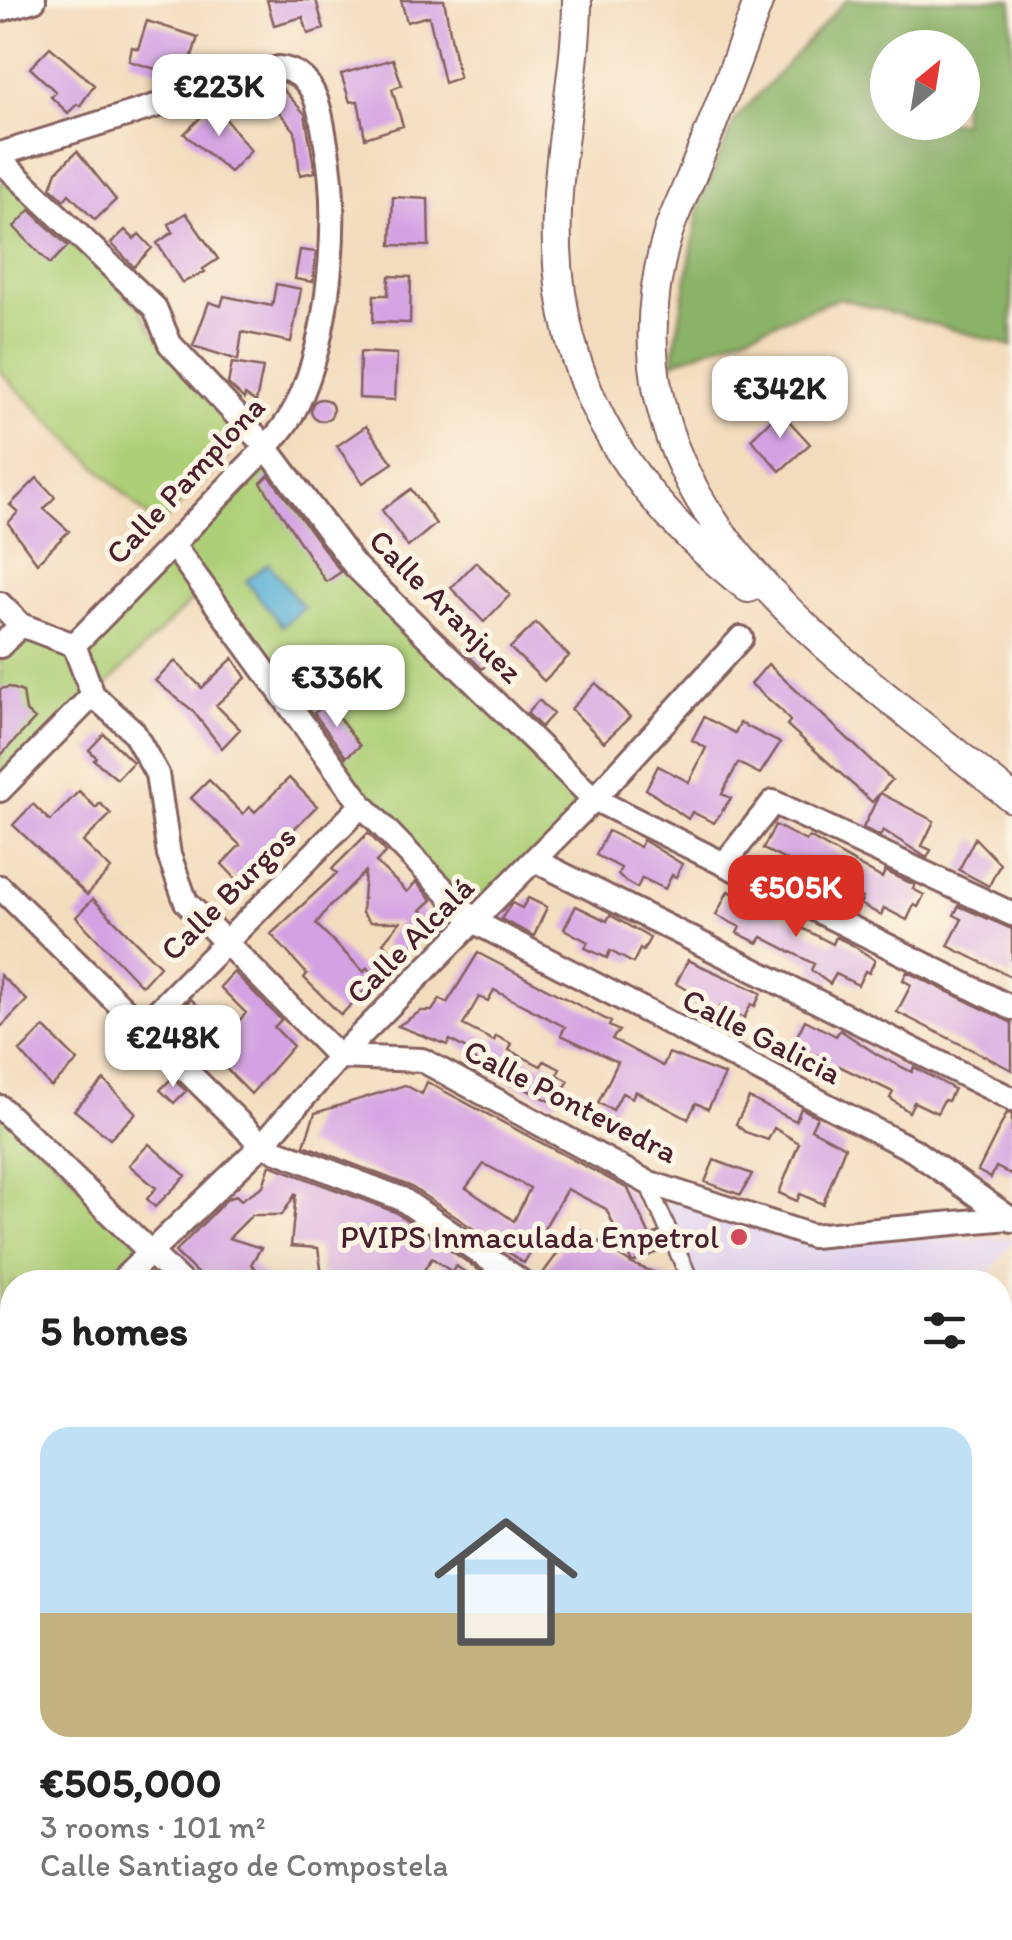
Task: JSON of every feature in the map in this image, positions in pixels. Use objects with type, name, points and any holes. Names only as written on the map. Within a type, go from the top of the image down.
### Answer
[{"type":"street","points":[[577,0],[556,212],[562,300],[575,357],[600,422],[657,507],[734,578],[822,640]]},
{"type":"street","points":[[759,0],[668,232],[657,286],[652,352],[656,390],[672,444],[706,516],[752,574],[822,640],[1012,798]]},
{"type":"street","points":[[0,10],[28,1]]},
{"type":"street","name":"Calle Pamplona","points":[[0,157],[278,68],[305,78],[314,92],[330,166],[334,219],[328,282],[310,366],[296,407],[266,447],[74,645]]},
{"type":"street","name":"Calle Aranjuez","points":[[0,157],[155,308],[170,344],[266,447],[355,566],[594,799],[1012,1008]]},
{"type":"street","name":"Calle Galicia","points":[[173,545],[362,805],[474,922],[914,1150],[1010,1219]]},
{"type":"street","points":[[0,604],[21,625],[74,645],[93,695],[133,731],[157,774],[178,888],[224,942],[339,1057]]},
{"type":"street","points":[[0,646],[21,625]]},
{"type":"street","name":"Calle Alcalá","points":[[133,1270],[262,1145],[339,1057],[594,799],[740,638]]},
{"type":"street","points":[[0,790],[93,695]]},
{"type":"street","points":[[725,864],[772,802],[1012,914]]},
{"type":"street","name":"Calle Burgos","points":[[142,1027],[362,805]]},
{"type":"street","points":[[534,860],[1012,1100]]},
{"type":"street","points":[[0,888],[262,1145],[402,1199],[505,1270]]},
{"type":"street","name":"Calle Pontevedra","points":[[339,1057],[422,1060],[647,1182],[812,1236],[1010,1219]]},
{"type":"street","points":[[0,1107],[169,1270]]},
{"type":"street","points":[[647,1182],[686,1270]]},
{"type":"shaded area","name":"PVIPS Inmaculada Enpetrol","points":[[660,1193],[807,1240],[1012,1238],[992,1270],[693,1270]]},
{"type":"green space","points":[[846,0],[1012,0],[1012,346],[839,298],[672,363],[700,202],[735,120]]},
{"type":"green space","points":[[0,183],[14,183],[139,307],[152,330],[236,427],[238,439],[234,450],[158,527],[0,372]]},
{"type":"green space","points":[[266,447],[355,566],[594,799],[475,922],[362,805],[204,588],[0,791],[0,647],[21,625],[75,645]]},
{"type":"green space","points":[[0,1107],[169,1270],[0,1270]]},
{"type":"water","points":[[268,563],[304,608],[282,626],[246,581]]},
{"type":"building","points":[[267,0],[316,0],[324,29],[308,34],[303,17],[274,25]]},
{"type":"building","points":[[401,0],[444,0],[459,78],[444,83],[429,16],[407,22]]},
{"type":"building","points":[[147,21],[198,37],[185,78],[129,61],[132,47],[138,49]]},
{"type":"building","points":[[50,47],[94,85],[80,106],[77,104],[68,113],[51,97],[56,92],[30,68]]},
{"type":"building","points":[[393,59],[402,85],[392,89],[403,126],[365,138],[358,101],[350,102],[341,74]]},
{"type":"building","points":[[278,84],[305,114],[315,172],[300,175],[295,131],[264,94]]},
{"type":"building","points":[[214,104],[251,151],[230,172],[184,134]]},
{"type":"building","points":[[77,151],[116,200],[95,220],[69,194],[64,200],[51,188],[57,171]]},
{"type":"building","points":[[393,197],[428,199],[429,246],[391,245]]},
{"type":"building","points":[[30,210],[68,246],[50,264],[14,227]]},
{"type":"building","points":[[186,213],[218,259],[203,269],[205,272],[182,283],[157,243],[173,232],[169,224]]},
{"type":"building","points":[[125,230],[134,239],[139,234],[152,248],[134,267],[111,243]]},
{"type":"building","points":[[300,250],[316,252],[313,282],[295,279]]},
{"type":"building","points":[[389,276],[411,277],[410,323],[373,322],[374,295],[388,295]]},
{"type":"building","points":[[276,284],[301,289],[291,342],[242,332],[238,360],[193,346],[209,302],[221,306],[224,296],[272,306]]},
{"type":"building","points":[[360,352],[397,354],[395,400],[359,398]]},
{"type":"building","points":[[232,363],[263,368],[256,402],[245,395],[244,399],[228,384]]},
{"type":"building","points":[[322,399],[330,402],[330,418],[322,421],[314,418],[311,410],[314,402]]},
{"type":"building","points":[[780,411],[810,444],[780,471],[751,439]]},
{"type":"building","points":[[366,426],[393,463],[363,483],[337,446]]},
{"type":"building","points":[[269,475],[341,572],[326,582],[261,483]]},
{"type":"building","points":[[37,478],[55,497],[44,509],[69,531],[37,563],[8,523],[18,512],[10,505]]},
{"type":"building","points":[[411,489],[436,524],[408,547],[382,510]]},
{"type":"building","points":[[476,562],[510,595],[484,622],[451,588]]},
{"type":"building","points":[[536,623],[569,656],[544,681],[510,648]]},
{"type":"building","points":[[480,639],[496,654],[482,669],[466,653]]},
{"type":"building","points":[[233,658],[246,678],[216,705],[240,729],[222,748],[192,710],[155,681],[175,661],[202,688]]},
{"type":"building","points":[[768,664],[892,780],[872,802],[787,725],[790,721],[782,711],[751,684]]},
{"type":"building","points":[[596,683],[630,717],[604,742],[571,709]]},
{"type":"building","points":[[9,687],[23,692],[26,711],[35,719],[0,756],[0,689]]},
{"type":"building","points":[[539,700],[553,714],[541,727],[527,713]]},
{"type":"building","points":[[328,703],[360,746],[346,757],[314,713]]},
{"type":"building","points":[[704,717],[735,733],[740,723],[780,743],[760,774],[738,763],[722,794],[731,798],[714,823],[692,812],[688,819],[646,789],[658,766],[689,782],[706,748],[692,740]]},
{"type":"building","points":[[104,734],[133,762],[117,779],[94,760],[96,757],[89,750]]},
{"type":"building","points":[[289,778],[317,806],[240,883],[222,864],[240,845],[191,798],[209,780],[243,814],[250,807],[255,812]]},
{"type":"building","points":[[79,791],[96,808],[100,803],[111,814],[83,842],[111,869],[87,895],[13,825],[33,804],[50,821]]},
{"type":"building","points":[[880,793],[934,821],[922,846],[931,850],[927,858],[883,830],[880,836],[863,828]]},
{"type":"building","points":[[775,825],[806,841],[809,837],[882,878],[885,871],[915,885],[913,889],[924,895],[918,907],[914,905],[907,920],[884,908],[881,915],[860,904],[863,898],[809,871],[806,878],[785,867],[788,861],[763,849]]},
{"type":"building","points":[[608,831],[640,847],[643,840],[682,864],[676,877],[672,875],[665,889],[642,878],[637,888],[625,881],[618,874],[621,868],[596,855]]},
{"type":"building","points":[[368,833],[386,852],[376,862],[407,892],[416,882],[432,900],[421,910],[435,923],[398,957],[383,943],[400,922],[370,922],[362,913],[365,872],[328,908],[316,924],[364,972],[367,968],[377,978],[341,1015],[304,978],[307,974],[271,934],[337,873],[332,869]]},
{"type":"building","points":[[975,838],[1000,864],[989,886],[959,870]]},
{"type":"building","points":[[728,891],[801,923],[800,927],[833,944],[836,937],[849,943],[875,960],[869,973],[865,971],[858,985],[836,974],[830,984],[811,970],[814,964],[762,937],[758,943],[737,933],[740,927],[716,915]]},
{"type":"building","points":[[528,898],[547,907],[534,936],[501,919],[512,903],[522,908]]},
{"type":"building","points":[[93,899],[160,966],[142,986],[76,917]]},
{"type":"building","points":[[576,906],[607,921],[610,915],[650,938],[643,951],[640,949],[633,963],[610,951],[607,958],[585,948],[588,942],[564,929]]},
{"type":"building","points":[[959,906],[1012,929],[1012,977],[948,946],[962,919],[954,915]]},
{"type":"building","points":[[478,953],[611,1022],[609,1026],[619,1031],[612,1039],[663,1066],[669,1053],[725,1075],[708,1109],[696,1103],[688,1119],[635,1091],[632,1098],[622,1093],[613,1110],[598,1103],[618,1062],[561,1035],[565,1027],[494,990],[488,1001],[479,997],[463,1025],[494,1041],[496,1036],[512,1044],[509,1050],[541,1066],[544,1061],[560,1069],[557,1075],[569,1081],[554,1103],[496,1075],[472,1059],[475,1054],[450,1040],[447,1045],[398,1026],[421,1011],[432,1011],[440,999],[447,1003]]},
{"type":"building","points":[[688,960],[761,993],[755,1006],[751,1004],[744,1018],[721,1006],[718,1013],[697,1002],[700,996],[676,984]]},
{"type":"building","points":[[234,972],[281,1020],[274,1027],[293,1046],[251,1094],[174,1016],[191,999],[227,1034],[246,1013],[220,987]]},
{"type":"building","points":[[907,972],[1012,1023],[1012,1070],[897,1012],[911,985],[903,980]]},
{"type":"building","points":[[0,975],[27,1000],[0,1028]]},
{"type":"building","points":[[805,1020],[836,1036],[840,1030],[878,1055],[912,1072],[914,1067],[954,1089],[948,1101],[944,1100],[937,1113],[914,1102],[909,1112],[890,1098],[893,1092],[839,1066],[836,1074],[815,1062],[818,1056],[793,1044]]},
{"type":"building","points":[[44,1027],[78,1061],[51,1087],[20,1051]]},
{"type":"building","points":[[172,1078],[186,1091],[174,1103],[160,1090]]},
{"type":"building","points":[[104,1080],[136,1113],[110,1139],[74,1110]]},
{"type":"building","points":[[427,1082],[628,1189],[650,1236],[657,1233],[664,1249],[632,1263],[606,1209],[567,1189],[524,1263],[410,1186],[304,1145],[315,1113],[405,1085],[422,1094]],"holes":[[[484,1164],[530,1188],[514,1221],[466,1188]]]},
{"type":"building","points":[[749,1098],[796,1121],[801,1108],[817,1117],[811,1129],[845,1147],[823,1204],[800,1194],[797,1201],[779,1193],[799,1143],[774,1128],[768,1140],[745,1132],[736,1124]]},
{"type":"building","points":[[1007,1113],[1012,1114],[1012,1175],[996,1167],[991,1178],[978,1171]]},
{"type":"building","points":[[149,1144],[186,1176],[155,1207],[147,1199],[156,1188],[129,1165]]},
{"type":"building","points":[[714,1160],[752,1174],[741,1195],[705,1182]]},
{"type":"building","points":[[270,1165],[395,1212],[479,1270],[456,1266],[449,1270],[432,1258],[424,1270],[321,1270],[318,1248],[291,1246],[296,1193],[282,1215],[252,1215],[229,1238],[261,1248],[251,1264],[257,1270],[194,1270],[175,1252],[227,1199],[236,1195],[241,1200],[263,1186]]},
{"type":"building","points":[[577,1227],[632,1264],[648,1270],[545,1270]]},
{"type":"place","name":"PVIPS Inmaculada Enpetrol","points":[[739,1237]]}]
